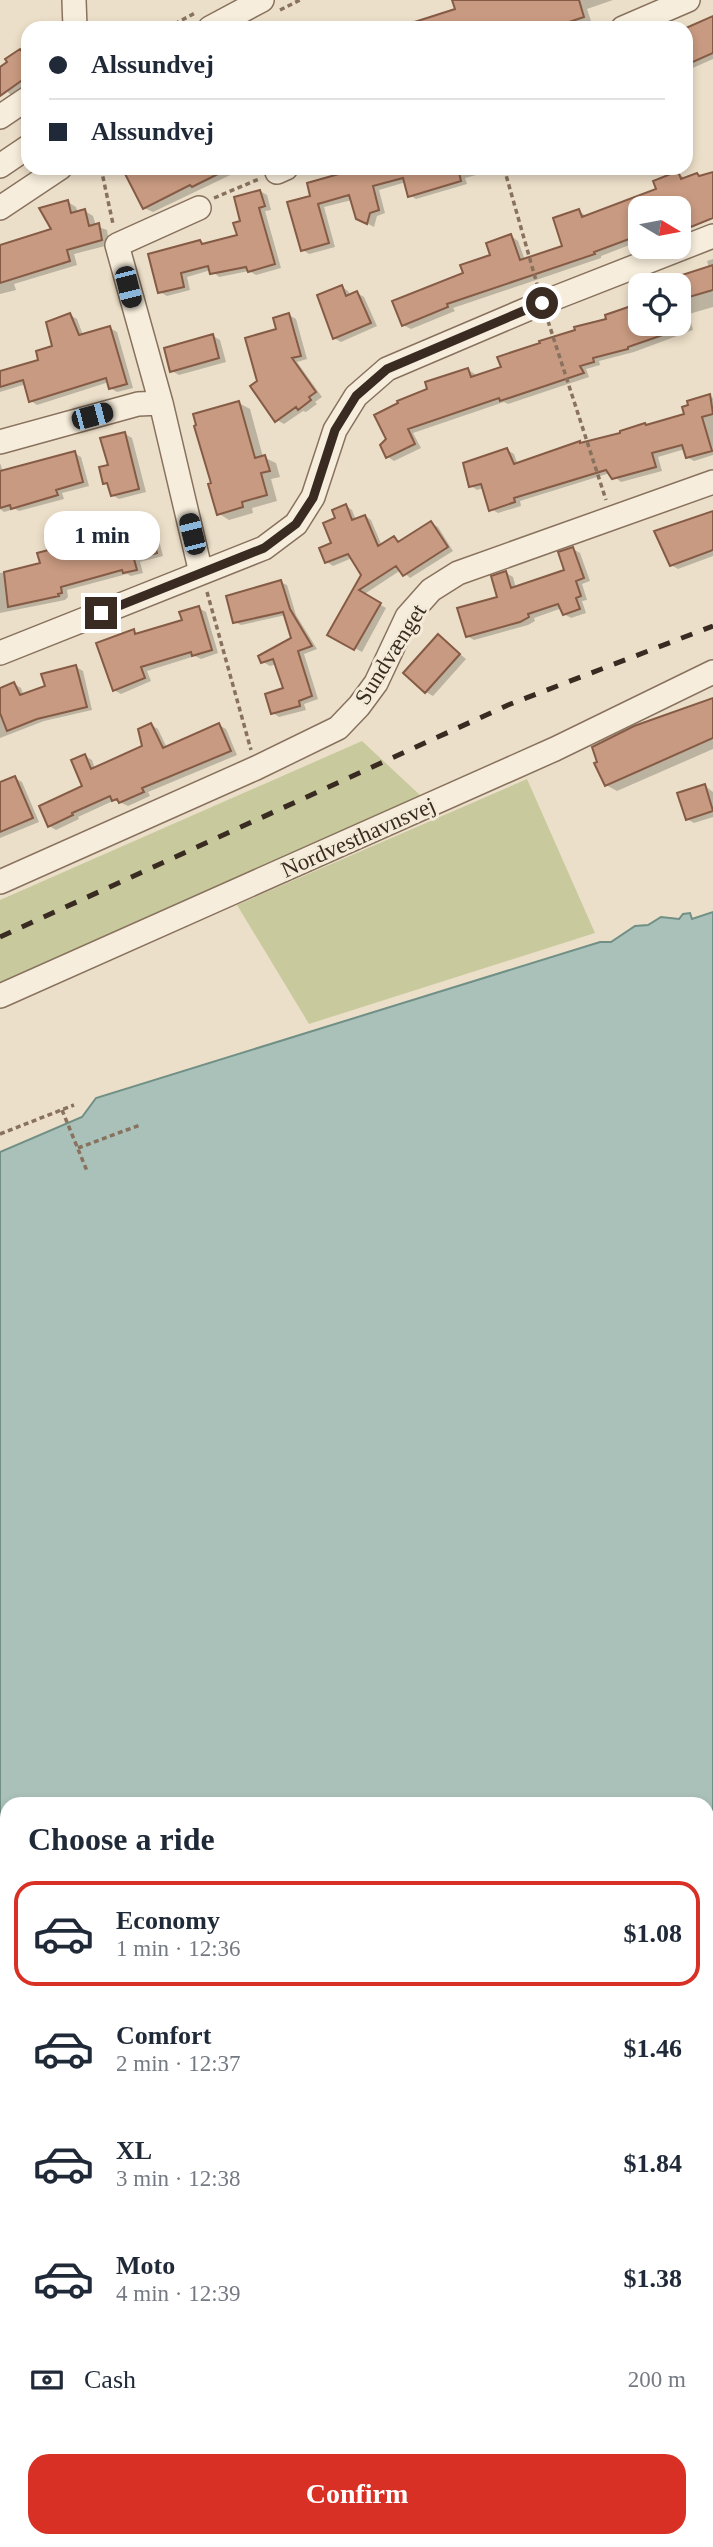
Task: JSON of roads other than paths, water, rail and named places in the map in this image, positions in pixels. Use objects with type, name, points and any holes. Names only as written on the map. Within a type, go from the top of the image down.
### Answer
[{"type":"street","points":[[74,0],[75,21]]},
{"type":"street","points":[[223,21],[262,0]]},
{"type":"street","points":[[639,21],[688,0]]},
{"type":"street","points":[[0,117],[21,103]]},
{"type":"street","points":[[0,166],[21,151]]},
{"type":"street","points":[[0,208],[50,175]]},
{"type":"street","points":[[199,208],[117,245],[160,403],[201,573]]},
{"type":"street","points":[[0,653],[264,548],[296,524],[313,498],[335,430],[356,396],[387,369],[542,303],[713,236]]},
{"type":"street","points":[[0,442],[138,404],[160,403]]},
{"type":"street","name":"Sundvænget","points":[[0,882],[256,768],[338,728],[376,683],[407,617],[431,590],[458,573],[713,482]]},
{"type":"street","name":"Nordvesthavnsvej","points":[[0,996],[555,749],[713,671]]},
{"type":"railway","points":[[0,937],[508,705],[713,626]]}]
